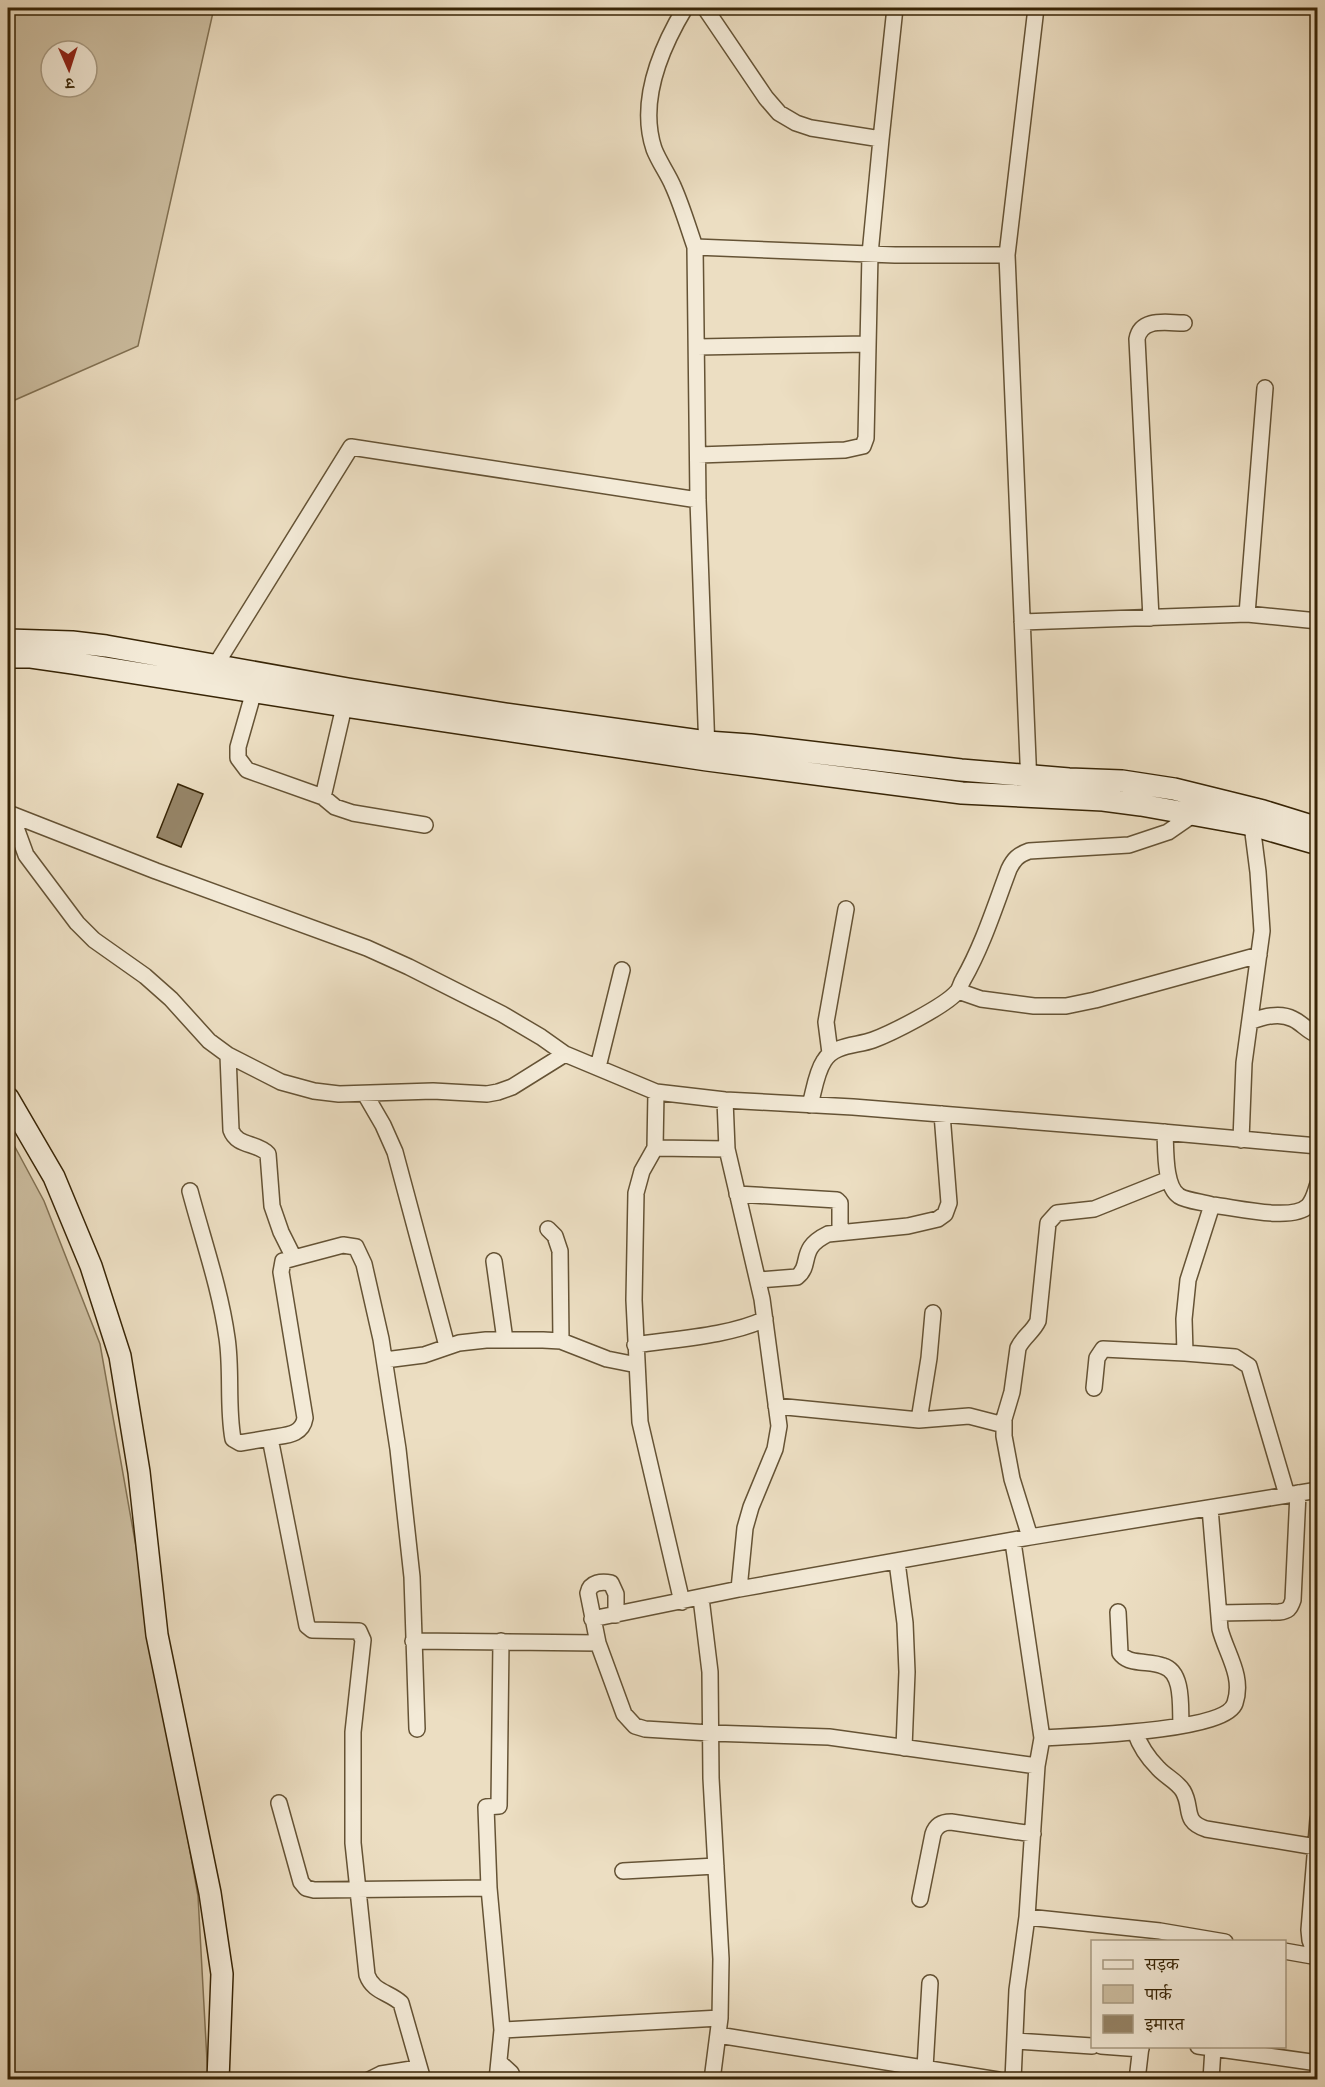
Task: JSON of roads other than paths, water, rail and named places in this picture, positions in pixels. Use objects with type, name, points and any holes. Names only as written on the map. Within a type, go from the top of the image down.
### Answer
[{"type":"street","points":[[685,8],[673,28],[656,69],[650,99],[649,129],[655,150],[673,186],[695,248],[698,500],[707,751]]},
{"type":"street","points":[[705,8],[766,98],[779,113],[796,123],[811,128],[881,139]]},
{"type":"street","points":[[698,455],[845,450],[863,446],[866,438],[870,254],[895,8]]},
{"type":"street","points":[[1029,797],[1007,255],[1036,8]]},
{"type":"street","points":[[695,248],[870,254],[1007,255]]},
{"type":"street","points":[[1151,618],[1137,339],[1138,331],[1143,326],[1154,323],[1184,322]]},
{"type":"street","points":[[697,347],[868,344]]},
{"type":"street","points":[[1247,614],[1265,388]]},
{"type":"street","points":[[215,666],[351,447],[698,500]]},
{"type":"street","points":[[1022,622],[1247,614],[1317,621]]},
{"type":"street","points":[[8,640],[72,642],[106,646],[215,666],[346,698]]},
{"type":"street","points":[[8,657],[31,657],[254,692],[346,698],[506,714],[707,751],[750,745],[962,793],[1103,800],[1252,825],[1317,844]]},
{"type":"street","points":[[254,692],[238,747],[238,758],[247,770],[323,797],[335,807],[353,813],[425,825]]},
{"type":"street","points":[[323,797],[346,698]]},
{"type":"street","points":[[843,767],[961,770],[1122,781],[1174,789],[1317,828]]},
{"type":"street","points":[[9,814],[399,962],[517,1022],[566,1054],[656,1092],[726,1100],[942,1114],[1317,1146]]},
{"type":"street","points":[[9,814],[26,855],[77,923],[118,959],[155,984],[209,1041],[228,1055],[281,1082],[314,1091],[339,1094],[412,1091],[477,1094],[498,1092],[512,1087],[566,1054]]},
{"type":"street","points":[[810,1105],[818,1073],[830,1053],[840,1047],[871,1041],[886,1035],[918,1018],[958,991],[976,957],[1009,869],[1014,859],[1020,854],[1029,851],[1129,845],[1168,832],[1194,814]]},
{"type":"street","points":[[1241,1140],[1244,1063],[1262,931],[1252,825]]},
{"type":"street","points":[[830,1053],[826,1022],[846,909]]},
{"type":"street","points":[[958,991],[981,999],[1024,1005],[1066,1006],[1259,955]]},
{"type":"street","points":[[597,1067],[622,970]]},
{"type":"street","points":[[1250,1022],[1260,1018],[1286,1017],[1317,1035]]},
{"type":"street","points":[[228,1055],[232,1135],[240,1142],[258,1146],[268,1154],[272,1206],[281,1232],[294,1258]]},
{"type":"street","points":[[656,1092],[655,1148],[642,1171],[636,1193],[635,1345],[640,1422],[682,1602]]},
{"type":"street","points":[[365,1094],[395,1152],[447,1346]]},
{"type":"street","points":[[8,1098],[54,1177],[91,1266],[120,1356],[139,1472],[157,1635],[208,1882],[222,1974],[218,2079]]},
{"type":"street","points":[[726,1100],[727,1149],[758,1280],[779,1426],[778,1438],[745,1528],[739,1589]]},
{"type":"street","points":[[758,1280],[797,1277],[802,1273],[809,1247],[816,1239],[828,1234],[908,1226],[938,1219],[945,1214],[949,1203],[942,1114]]},
{"type":"street","points":[[1165,1132],[1169,1179],[1171,1186],[1180,1196],[1212,1205],[1282,1214],[1296,1212],[1307,1207],[1313,1199],[1317,1184]]},
{"type":"street","points":[[655,1148],[727,1149]]},
{"type":"street","points":[[1030,1537],[1012,1479],[1004,1425],[1007,1404],[1012,1392],[1018,1348],[1034,1330],[1038,1321],[1048,1223],[1052,1216],[1064,1210],[1094,1209],[1169,1179]]},
{"type":"street","points":[[190,1191],[222,1306],[227,1339],[233,1439],[240,1443],[298,1432],[304,1427],[305,1418],[281,1272],[283,1262],[344,1245],[356,1247],[364,1264],[385,1360],[409,1543],[417,1729]]},
{"type":"street","points":[[737,1194],[837,1200],[840,1203],[840,1232]]},
{"type":"street","points":[[1185,1353],[1184,1319],[1188,1280],[1212,1205]]},
{"type":"street","points":[[549,1229],[555,1236],[560,1251],[561,1341]]},
{"type":"street","points":[[494,1261],[505,1340]]},
{"type":"street","points":[[919,1420],[929,1359],[933,1313]]},
{"type":"street","points":[[635,1345],[728,1331],[753,1325],[765,1319]]},
{"type":"street","points":[[385,1360],[424,1355],[447,1346],[478,1341],[561,1341],[607,1359],[637,1365]]},
{"type":"street","points":[[1094,1388],[1097,1358],[1102,1349],[1235,1357],[1249,1366],[1293,1494],[1293,1600],[1287,1611],[1219,1613]]},
{"type":"street","points":[[776,1406],[919,1420],[969,1416],[1004,1425]]},
{"type":"street","points":[[270,1438],[307,1626],[312,1630],[359,1631],[363,1640],[353,1732],[353,1843],[367,1975],[376,1989],[401,2003],[421,2074],[381,2073],[369,2079]]},
{"type":"street","points":[[592,1619],[739,1589],[1013,1542],[1030,1537],[1317,1490]]},
{"type":"street","points":[[1042,1738],[1135,1732],[1212,1720],[1233,1709],[1236,1702],[1237,1677],[1235,1665],[1224,1646],[1210,1508]]},
{"type":"street","points":[[1013,1542],[1042,1738],[1037,1766],[1027,1917],[1017,1990],[1013,2079]]},
{"type":"street","points":[[897,1562],[905,1623],[907,1672],[904,1748]]},
{"type":"street","points":[[616,1615],[616,1594],[612,1584],[590,1586],[588,1593],[598,1643],[624,1714],[635,1726],[645,1729],[710,1733],[829,1737],[1037,1766]]},
{"type":"street","points":[[701,1598],[710,1672],[710,1733],[721,1959],[720,2018],[712,2079]]},
{"type":"street","points":[[1118,1612],[1120,1653],[1124,1658],[1166,1666],[1173,1672],[1177,1680],[1181,1725]]},
{"type":"street","points":[[413,1641],[598,1643]]},
{"type":"street","points":[[497,2079],[502,2030],[489,1888],[486,1807],[499,1806],[501,1641]]},
{"type":"street","points":[[1135,1732],[1140,1744],[1153,1762],[1178,1784],[1185,1794],[1191,1820],[1195,1825],[1206,1829],[1316,1847]]},
{"type":"street","points":[[279,1803],[301,1882],[306,1888],[314,1890],[489,1888]]},
{"type":"street","points":[[1317,1820],[1315,1879],[1309,1930],[1310,1940],[1317,1956]]},
{"type":"street","points":[[920,1899],[935,1829],[940,1824],[951,1822],[1033,1834]]},
{"type":"street","points":[[623,1871],[716,1866]]},
{"type":"street","points":[[1027,1917],[1159,1936],[1212,1940]]},
{"type":"street","points":[[1286,1951],[1317,1956]]},
{"type":"street","points":[[925,2068],[930,1983]]},
{"type":"street","points":[[502,2030],[720,2018]]},
{"type":"street","points":[[718,2035],[998,2079]]},
{"type":"street","points":[[1015,2041],[1091,2046]]},
{"type":"street","points":[[1137,2079],[1141,2048]]},
{"type":"street","points":[[1206,2048],[1211,2079]]},
{"type":"street","points":[[1213,2048],[1317,2063]]},
{"type":"street","points":[[500,2062],[512,2073],[514,2079]]}]
